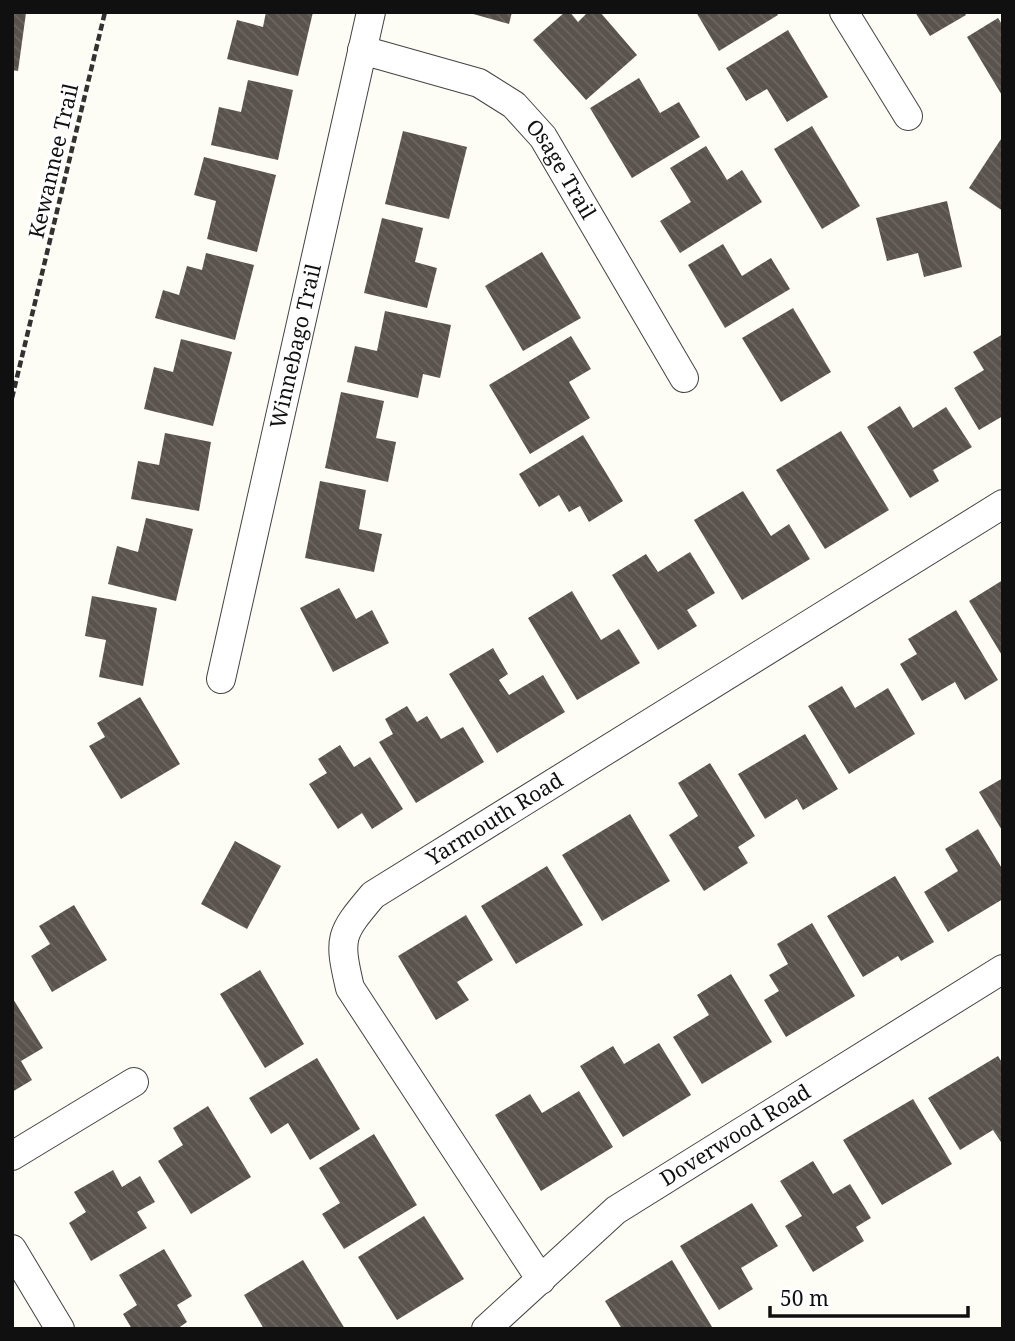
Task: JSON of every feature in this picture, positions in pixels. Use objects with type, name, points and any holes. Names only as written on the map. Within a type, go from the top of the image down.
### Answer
[{"type":"street","name":"Winnebago Trail","points":[[221,679],[371,12]]},
{"type":"street","points":[[844,12],[908,116]]},
{"type":"street","name":"Osage Trail","points":[[362,50],[479,83],[514,105],[543,137],[684,378]]},
{"type":"street","name":"Yarmouth Road","points":[[541,1280],[350,988],[342,956],[346,927],[373,895],[1003,504]]},
{"type":"street","name":"Doverwood Road","points":[[486,1329],[541,1280],[571,1248],[616,1210],[1003,969]]},
{"type":"street","points":[[12,1157],[134,1082]]},
{"type":"street","points":[[12,1248],[61,1329]]},
{"type":"path","name":"Kewannee Trail","points":[[12,398],[105,12]]},
{"type":"building","points":[[12,12],[26,13],[18,71],[12,70]]},
{"type":"building","points":[[266,12],[313,12],[298,76],[227,59],[237,20],[263,27]]},
{"type":"building","points":[[466,12],[512,12],[509,24]]},
{"type":"building","points":[[565,12],[570,12],[578,22],[588,12],[600,12],[637,55],[586,100],[533,40]]},
{"type":"building","points":[[696,12],[776,12],[778,15],[719,51]]},
{"type":"building","points":[[915,12],[964,12],[966,15],[930,36]]},
{"type":"building","points":[[998,18],[1003,26],[1003,97],[967,37]]},
{"type":"building","points":[[788,30],[828,97],[787,122],[767,89],[746,101],[726,68]]},
{"type":"building","points":[[639,78],[660,113],[679,102],[700,137],[632,178],[590,108]]},
{"type":"building","points":[[248,80],[293,90],[278,160],[211,145],[219,107],[241,112]]},
{"type":"building","points":[[812,126],[860,206],[822,229],[774,149]]},
{"type":"building","points":[[403,131],[467,147],[449,219],[385,204]]},
{"type":"building","points":[[1003,136],[1003,211],[969,188]]},
{"type":"building","points":[[706,146],[727,180],[742,170],[762,202],[680,253],[660,221],[691,202],[670,168]]},
{"type":"building","points":[[204,157],[276,175],[257,252],[207,239],[216,201],[194,195]]},
{"type":"building","points":[[947,201],[962,267],[924,277],[918,253],[887,261],[876,218]]},
{"type":"building","points":[[382,218],[423,228],[415,262],[437,268],[427,308],[364,293]]},
{"type":"building","points":[[723,244],[742,276],[771,258],[790,289],[725,328],[688,265]]},
{"type":"building","points":[[542,252],[581,318],[523,351],[485,286]]},
{"type":"building","points":[[206,253],[254,265],[235,340],[155,318],[163,290],[179,295],[187,266],[202,270]]},
{"type":"building","points":[[793,308],[831,372],[781,402],[742,338]]},
{"type":"building","points":[[385,311],[451,325],[440,378],[423,374],[418,398],[347,382],[355,346],[377,351]]},
{"type":"building","points":[[1003,334],[1003,416],[979,430],[954,388],[984,370],[973,352]]},
{"type":"building","points":[[571,336],[591,369],[569,382],[590,418],[530,454],[489,385]]},
{"type":"building","points":[[181,339],[232,352],[213,426],[144,409],[154,367],[173,372]]},
{"type":"building","points":[[341,392],[384,401],[376,438],[396,442],[388,482],[325,468]]},
{"type":"building","points":[[900,406],[913,428],[946,407],[972,447],[933,470],[939,481],[910,498],[867,427]]},
{"type":"building","points":[[841,431],[889,510],[825,549],[776,470]]},
{"type":"building","points":[[165,433],[211,442],[199,511],[131,499],[138,461],[159,465]]},
{"type":"building","points":[[583,435],[623,501],[589,522],[580,506],[569,512],[559,495],[539,507],[519,474]]},
{"type":"building","points":[[320,481],[366,490],[359,529],[382,534],[374,572],[305,558]]},
{"type":"building","points":[[743,491],[771,536],[789,524],[810,559],[742,600],[694,520]]},
{"type":"building","points":[[146,518],[193,529],[176,601],[108,584],[117,546],[138,552]]},
{"type":"building","points":[[690,552],[715,593],[687,610],[697,626],[658,650],[612,575],[646,554],[658,572]]},
{"type":"building","points":[[1003,580],[1003,657],[969,601]]},
{"type":"building","points":[[339,588],[356,619],[372,610],[389,643],[333,672],[300,608]]},
{"type":"building","points":[[572,591],[601,640],[619,629],[640,663],[577,700],[528,618]]},
{"type":"building","points":[[92,596],[157,608],[143,686],[99,677],[106,640],[85,636]]},
{"type":"building","points":[[956,610],[998,680],[965,700],[955,682],[922,701],[900,664],[917,654],[908,639]]},
{"type":"building","points":[[493,648],[508,674],[499,680],[509,695],[543,675],[565,712],[497,753],[449,674]]},
{"type":"building","points":[[842,686],[855,708],[888,688],[915,734],[849,774],[808,706]]},
{"type":"building","points":[[140,697],[180,764],[121,799],[89,746],[105,737],[97,723]]},
{"type":"building","points":[[407,706],[417,722],[427,716],[441,739],[463,727],[484,762],[416,803],[379,742],[393,734],[385,719]]},
{"type":"building","points":[[805,734],[838,789],[803,810],[797,799],[765,819],[738,774]]},
{"type":"building","points":[[340,745],[354,767],[370,757],[403,809],[372,829],[362,813],[338,829],[309,784],[327,773],[318,759]]},
{"type":"building","points":[[710,763],[755,836],[738,847],[748,863],[704,891],[669,835],[698,816],[678,783]]},
{"type":"building","points":[[1003,778],[1003,832],[979,792]]},
{"type":"building","points":[[630,814],[670,881],[602,921],[562,855]]},
{"type":"building","points":[[978,829],[1003,870],[1003,899],[948,932],[924,892],[958,871],[945,849]]},
{"type":"building","points":[[235,841],[281,866],[247,929],[201,904]]},
{"type":"building","points":[[547,866],[583,925],[516,964],[481,906]]},
{"type":"building","points":[[895,876],[934,942],[901,961],[898,956],[863,977],[827,916]]},
{"type":"building","points":[[74,905],[107,960],[52,992],[31,956],[50,944],[39,926]]},
{"type":"building","points":[[466,915],[493,960],[457,982],[469,1000],[436,1020],[398,956]]},
{"type":"building","points":[[812,923],[855,996],[786,1037],[764,1000],[779,991],[769,975],[788,964],[777,944]]},
{"type":"building","points":[[260,970],[304,1044],[265,1068],[220,994]]},
{"type":"building","points":[[731,974],[772,1042],[702,1084],[673,1037],[709,1015],[697,995]]},
{"type":"building","points":[[12,997],[43,1048],[21,1061],[32,1080],[12,1092]]},
{"type":"building","points":[[659,1043],[691,1095],[623,1137],[580,1066],[613,1046],[624,1064]]},
{"type":"building","points":[[998,1056],[1003,1064],[1003,1145],[993,1130],[960,1150],[928,1098]]},
{"type":"building","points":[[317,1058],[360,1129],[310,1160],[288,1123],[271,1134],[249,1098]]},
{"type":"building","points":[[579,1091],[613,1147],[541,1191],[495,1115],[530,1094],[542,1113]]},
{"type":"building","points":[[913,1099],[952,1164],[882,1205],[843,1140]]},
{"type":"building","points":[[208,1106],[251,1177],[191,1214],[158,1161],[183,1145],[173,1128]]},
{"type":"building","points":[[374,1134],[417,1205],[344,1249],[322,1214],[340,1203],[319,1168]]},
{"type":"building","points":[[813,1161],[833,1194],[850,1184],[871,1218],[856,1227],[864,1241],[813,1272],[785,1226],[802,1216],[780,1181]]},
{"type":"building","points":[[113,1170],[122,1187],[140,1176],[155,1202],[137,1212],[147,1228],[91,1261],[69,1223],[86,1212],[74,1192]]},
{"type":"building","points":[[752,1203],[778,1246],[741,1268],[753,1289],[719,1310],[680,1246]]},
{"type":"building","points":[[424,1216],[464,1279],[397,1320],[358,1257]]},
{"type":"building","points":[[164,1249],[192,1296],[177,1305],[187,1322],[177,1329],[132,1329],[123,1314],[137,1305],[119,1275]]},
{"type":"building","points":[[303,1260],[345,1329],[264,1329],[244,1295]]},
{"type":"building","points":[[672,1260],[712,1327],[622,1329],[605,1301]]}]
